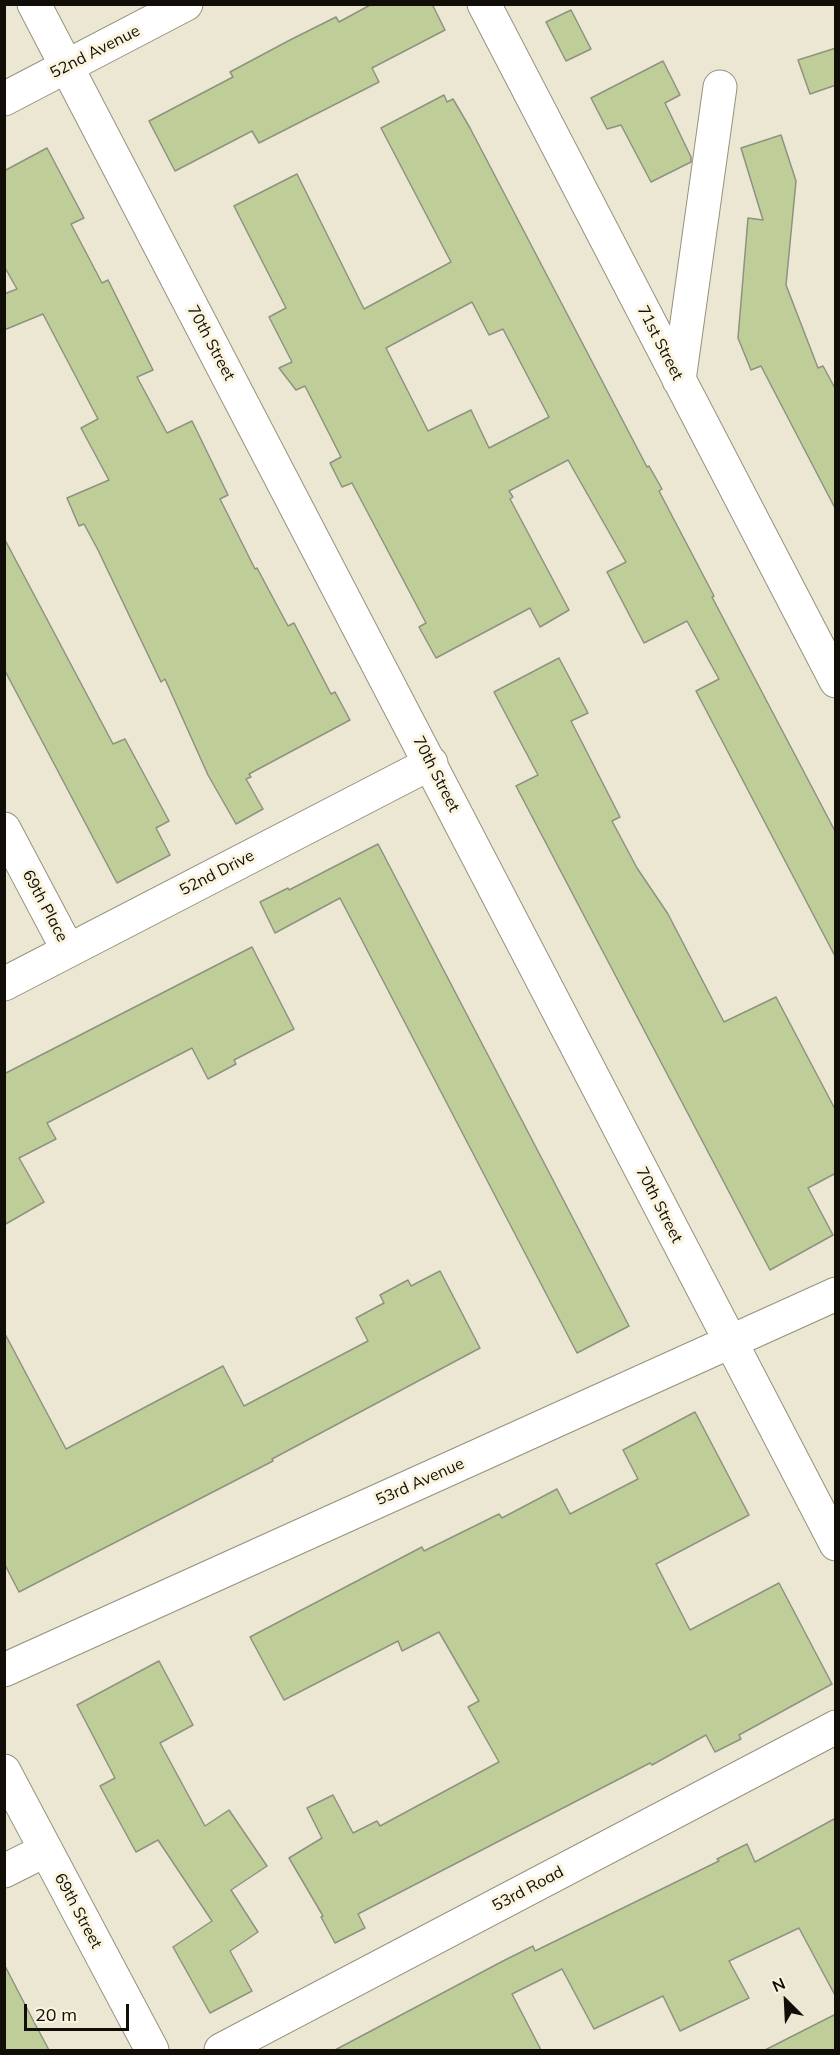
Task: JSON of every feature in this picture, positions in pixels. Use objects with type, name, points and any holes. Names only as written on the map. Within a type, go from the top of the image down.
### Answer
[{"type":"street","name":"70th Street","points":[[34,4],[836,1544]]},
{"type":"street","name":"52nd Avenue","points":[[4,99],[186,4]]},
{"type":"street","name":"71st Street","points":[[484,4],[836,681]]},
{"type":"street","points":[[679,380],[720,87]]},
{"type":"street","name":"52nd Drive","points":[[4,984],[431,764]]},
{"type":"street","name":"69th Place","points":[[4,829],[68,950]]},
{"type":"street","name":"53rd Avenue","points":[[4,1670],[836,1294]]},
{"type":"street","name":"53rd Road","points":[[221,2050],[836,1728]]},
{"type":"street","name":"69th Street","points":[[4,1771],[152,2050]]},
{"type":"street","points":[[4,1871],[46,1850]]},
{"type":"building","points":[[372,4],[432,4],[445,30],[372,68],[379,82],[259,143],[252,131],[175,171],[149,121],[233,77],[230,72],[290,40],[336,17],[339,22]]},
{"type":"building","points":[[571,10],[591,49],[566,61],[546,22]]},
{"type":"building","points":[[836,48],[836,85],[810,94],[798,60]]},
{"type":"building","points":[[663,61],[680,95],[665,103],[691,157],[691,162],[651,182],[621,125],[607,129],[591,98]]},
{"type":"building","points":[[444,95],[447,102],[453,99],[470,128],[647,467],[649,466],[662,489],[659,491],[714,596],[712,597],[836,833],[836,958],[696,691],[719,679],[687,621],[644,643],[607,572],[626,562],[568,460],[509,491],[513,497],[510,499],[569,610],[540,627],[530,608],[436,658],[419,627],[426,623],[352,483],[342,487],[330,463],[341,457],[305,386],[296,390],[279,368],[292,362],[269,317],[286,308],[234,206],[297,174],[364,309],[451,262],[381,128]],"holes":[[[472,302],[489,335],[503,329],[549,417],[489,448],[471,410],[428,431],[386,348]]]},
{"type":"building","points":[[781,135],[796,181],[786,285],[818,368],[823,366],[836,390],[836,510],[761,366],[751,370],[738,338],[748,218],[763,220],[741,148]]},
{"type":"building","points":[[47,148],[84,218],[71,224],[102,283],[108,280],[153,370],[137,377],[167,433],[192,421],[228,495],[220,499],[255,569],[257,568],[288,626],[294,623],[331,694],[335,692],[350,720],[249,774],[251,777],[246,779],[263,809],[236,824],[208,775],[165,679],[161,682],[98,550],[84,524],[79,526],[67,498],[109,480],[81,428],[98,419],[43,314],[4,330],[4,294],[17,289],[4,266],[4,171]]},
{"type":"building","points":[[4,538],[113,744],[125,739],[169,821],[156,828],[170,855],[117,883],[4,669]]},
{"type":"building","points":[[559,658],[588,713],[571,721],[620,817],[612,821],[637,868],[668,914],[724,1022],[776,997],[836,1111],[836,1173],[808,1188],[833,1235],[770,1270],[516,786],[538,775],[494,692]]},
{"type":"building","points":[[378,844],[629,1326],[577,1353],[340,898],[275,933],[260,902],[288,888],[289,890]]},
{"type":"building","points":[[252,947],[294,1029],[234,1060],[236,1064],[208,1079],[192,1048],[47,1123],[56,1139],[19,1158],[44,1202],[4,1225],[4,1074]]},
{"type":"building","points":[[440,1271],[480,1348],[272,1459],[273,1461],[19,1592],[4,1563],[4,1332],[66,1449],[223,1366],[244,1406],[368,1341],[356,1318],[384,1303],[380,1295],[408,1280],[411,1286]]},
{"type":"building","points":[[695,1412],[749,1515],[656,1564],[690,1630],[779,1583],[832,1684],[739,1735],[741,1739],[715,1752],[706,1735],[652,1765],[650,1763],[358,1914],[365,1928],[335,1943],[321,1917],[323,1916],[289,1858],[322,1838],[307,1808],[333,1795],[353,1833],[377,1821],[380,1826],[499,1762],[468,1707],[479,1701],[439,1632],[402,1651],[398,1641],[284,1700],[250,1637],[422,1547],[424,1551],[499,1514],[502,1518],[557,1489],[570,1514],[638,1479],[623,1450]]},
{"type":"building","points":[[159,1661],[193,1725],[160,1743],[205,1826],[229,1810],[267,1866],[231,1890],[258,1932],[230,1951],[252,1991],[210,2013],[173,1947],[212,1921],[158,1840],[136,1852],[100,1786],[115,1778],[77,1705]]},
{"type":"building","points":[[836,1818],[836,1997],[799,1928],[729,1961],[749,1998],[680,2031],[663,1996],[594,2029],[562,1969],[512,1994],[541,2050],[335,2050],[533,1946],[535,1951],[719,1861],[717,1859],[747,1844],[755,1862]]},
{"type":"building","points":[[4,1964],[34,2022],[49,2050],[4,2050]]},
{"type":"building","points":[[836,2014],[836,2050],[765,2050]]}]
